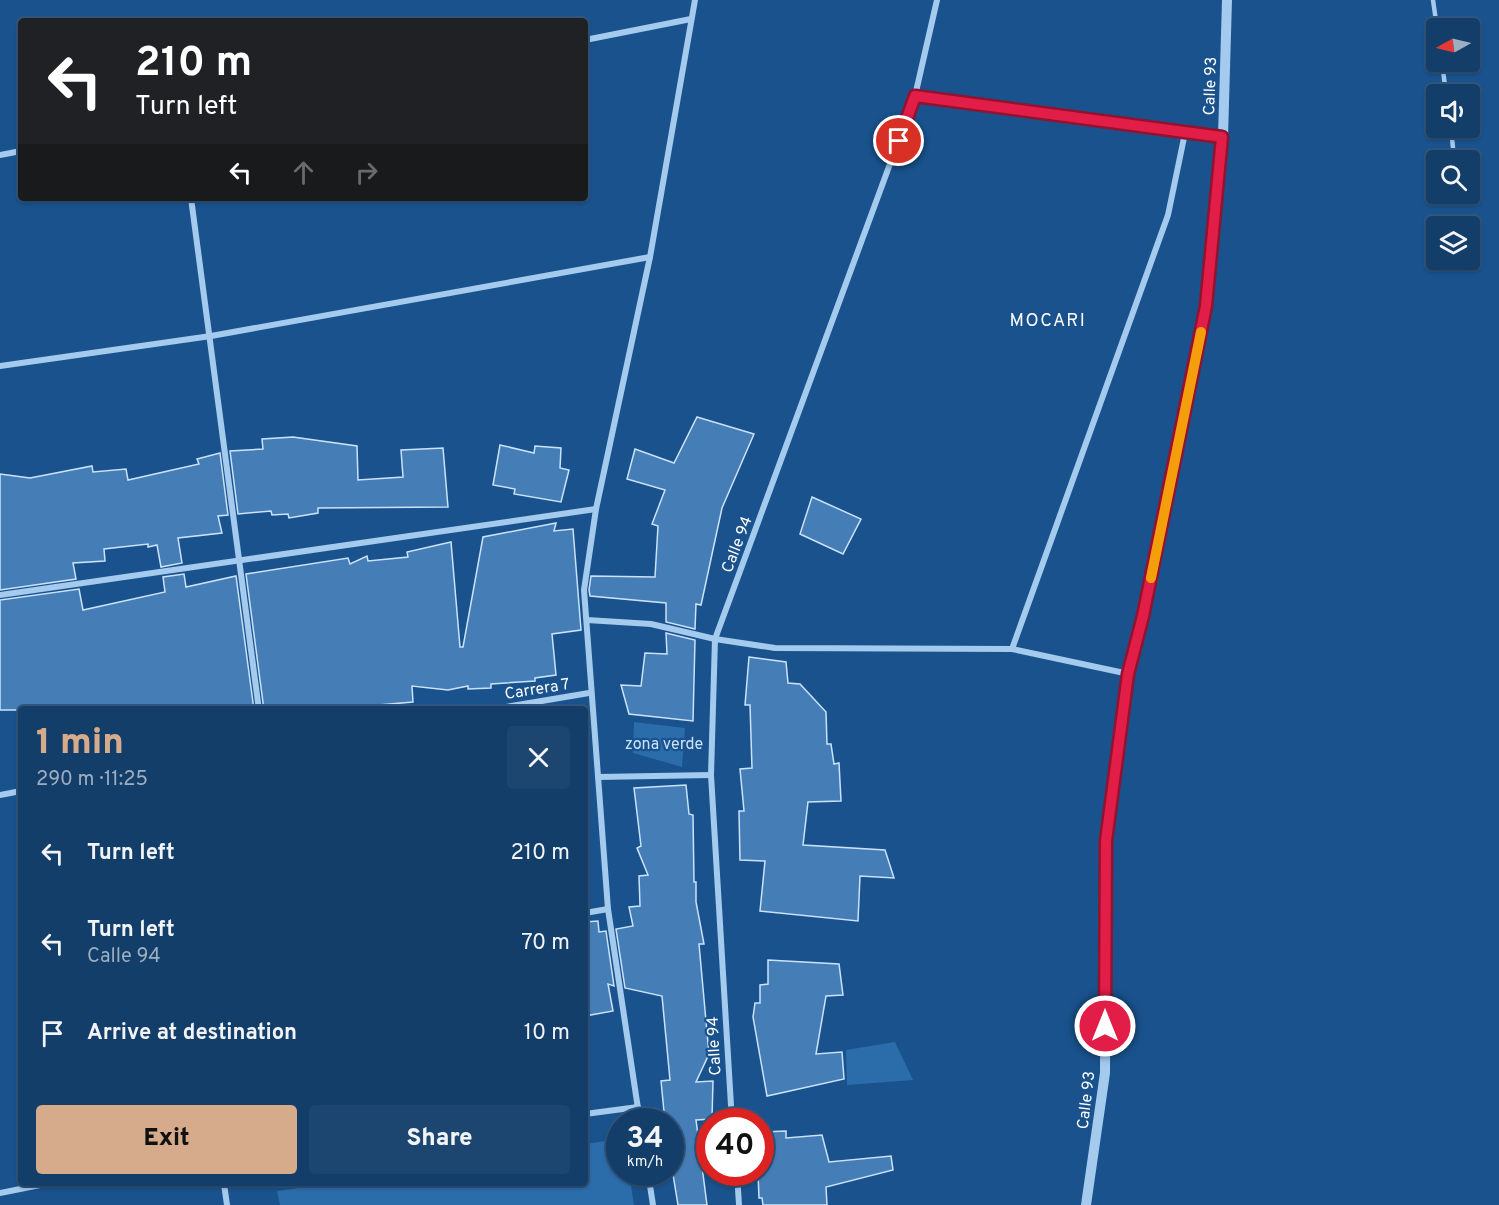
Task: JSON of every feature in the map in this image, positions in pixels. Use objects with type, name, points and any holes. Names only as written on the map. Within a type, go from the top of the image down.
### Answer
[{"type":"street","points":[[588,1114],[638,1107],[608,909],[589,693],[585,572],[596,509],[650,257],[695,0]]},
{"type":"street","name":"Calle 94","points":[[731,1108],[711,775],[715,639],[915,96],[937,0]]},
{"type":"street","name":"Calle 93","points":[[1086,1205],[1105,1073],[1106,841],[1128,674],[1143,616],[1206,306],[1222,137],[1227,0]]},
{"type":"street","points":[[588,39],[691,19]]},
{"type":"street","points":[[915,96],[1222,137]]},
{"type":"street","points":[[1012,649],[1168,215],[1185,133]]},
{"type":"street","points":[[0,155],[18,152]]},
{"type":"street","points":[[191,201],[211,336],[237,559],[258,706]]},
{"type":"street","points":[[0,366],[211,336],[650,257]]},
{"type":"street","points":[[0,595],[596,509]]},
{"type":"street","points":[[586,620],[651,624],[715,639],[775,648],[816,650],[1012,649],[1128,674]]},
{"type":"street","name":"Carrera 7","points":[[512,706],[589,693]]},
{"type":"street","points":[[598,777],[711,775]]},
{"type":"street","points":[[0,795],[18,792]]},
{"type":"street","points":[[588,912],[608,909]]},
{"type":"street","points":[[0,1193],[35,1186]]},
{"type":"street","points":[[224,1186],[227,1205]]},
{"type":"street","points":[[650,1186],[653,1205]]},
{"type":"street","points":[[737,1186],[739,1205]]},
{"type":"lane","points":[[1433,0],[1436,18]]},
{"type":"lane","points":[[1452,138],[1453,148]]},
{"type":"green space","name":"zona verde","points":[[634,722],[685,728],[682,767],[633,753]]},
{"type":"green space","points":[[895,1042],[913,1080],[847,1085],[846,1050]]},
{"type":"green space","points":[[606,1141],[606,1186],[631,1186],[634,1205],[280,1205],[277,1191],[312,1186],[588,1186],[588,1144]]},
{"type":"building","points":[[697,417],[754,434],[722,508],[701,605],[696,604],[695,629],[666,622],[666,603],[590,596],[589,590],[591,576],[655,577],[658,526],[652,524],[665,490],[627,479],[635,449],[674,463]]},
{"type":"building","points":[[293,437],[357,446],[358,480],[403,477],[401,450],[443,448],[448,507],[318,508],[318,513],[289,518],[288,514],[272,515],[271,511],[238,514],[230,451],[263,449],[262,439]]},
{"type":"building","points":[[500,445],[534,453],[535,446],[561,448],[560,468],[569,470],[561,502],[514,494],[515,489],[493,485]]},
{"type":"building","points":[[220,453],[228,515],[218,516],[222,533],[178,538],[182,563],[161,567],[157,545],[104,549],[105,561],[73,563],[76,579],[0,590],[0,474],[30,478],[92,466],[93,472],[126,469],[128,480],[199,464],[197,459]]},
{"type":"building","points":[[812,497],[861,519],[843,554],[800,534]]},
{"type":"building","points":[[556,523],[554,531],[573,529],[581,630],[552,634],[556,675],[535,678],[535,681],[491,684],[491,688],[468,689],[468,686],[448,690],[412,686],[413,702],[367,706],[263,706],[246,574],[348,558],[350,564],[367,556],[368,561],[408,557],[407,552],[451,542],[460,647],[463,647],[483,537]]},
{"type":"building","points":[[184,574],[186,587],[236,576],[253,706],[18,706],[18,710],[0,710],[0,600],[79,589],[83,610],[165,592],[163,577]]},
{"type":"building","points":[[666,633],[695,640],[693,721],[629,714],[621,685],[641,686],[645,653],[667,654]]},
{"type":"building","points":[[749,657],[786,662],[788,683],[800,684],[826,712],[827,744],[831,744],[834,764],[839,763],[841,801],[808,802],[803,845],[885,850],[894,878],[860,876],[858,921],[760,911],[765,861],[740,860],[739,811],[744,811],[740,769],[752,768],[750,705],[745,705]]},
{"type":"building","points":[[686,785],[689,814],[693,815],[694,882],[696,882],[696,902],[704,944],[699,944],[709,1054],[696,1082],[713,1081],[712,1108],[696,1108],[696,1186],[705,1186],[707,1205],[678,1205],[675,1186],[684,1186],[684,1108],[664,1108],[661,1081],[670,1080],[662,996],[625,988],[616,929],[633,926],[629,907],[640,906],[639,876],[648,875],[637,848],[641,846],[634,788]]},
{"type":"building","points":[[598,921],[599,932],[606,931],[614,986],[608,984],[613,1011],[588,1015],[588,922]]},
{"type":"building","points":[[768,960],[839,964],[843,995],[826,996],[816,1054],[842,1052],[844,1079],[767,1096],[753,1017],[755,1003],[760,1003],[760,985],[768,984]]},
{"type":"building","points":[[774,1131],[786,1131],[786,1138],[822,1135],[829,1162],[891,1156],[893,1170],[826,1187],[827,1205],[763,1205],[762,1198],[759,1198],[759,1186],[774,1186]]},
{"type":"slow traffic","points":[[1151,578],[1201,332]]},
{"type":"district","name":"MOCARI","points":[[1048,320]]},
{"type":"route","points":[[899,141],[915,96],[1222,137],[1206,306],[1143,616],[1128,674],[1106,841],[1105,1026]]}]
